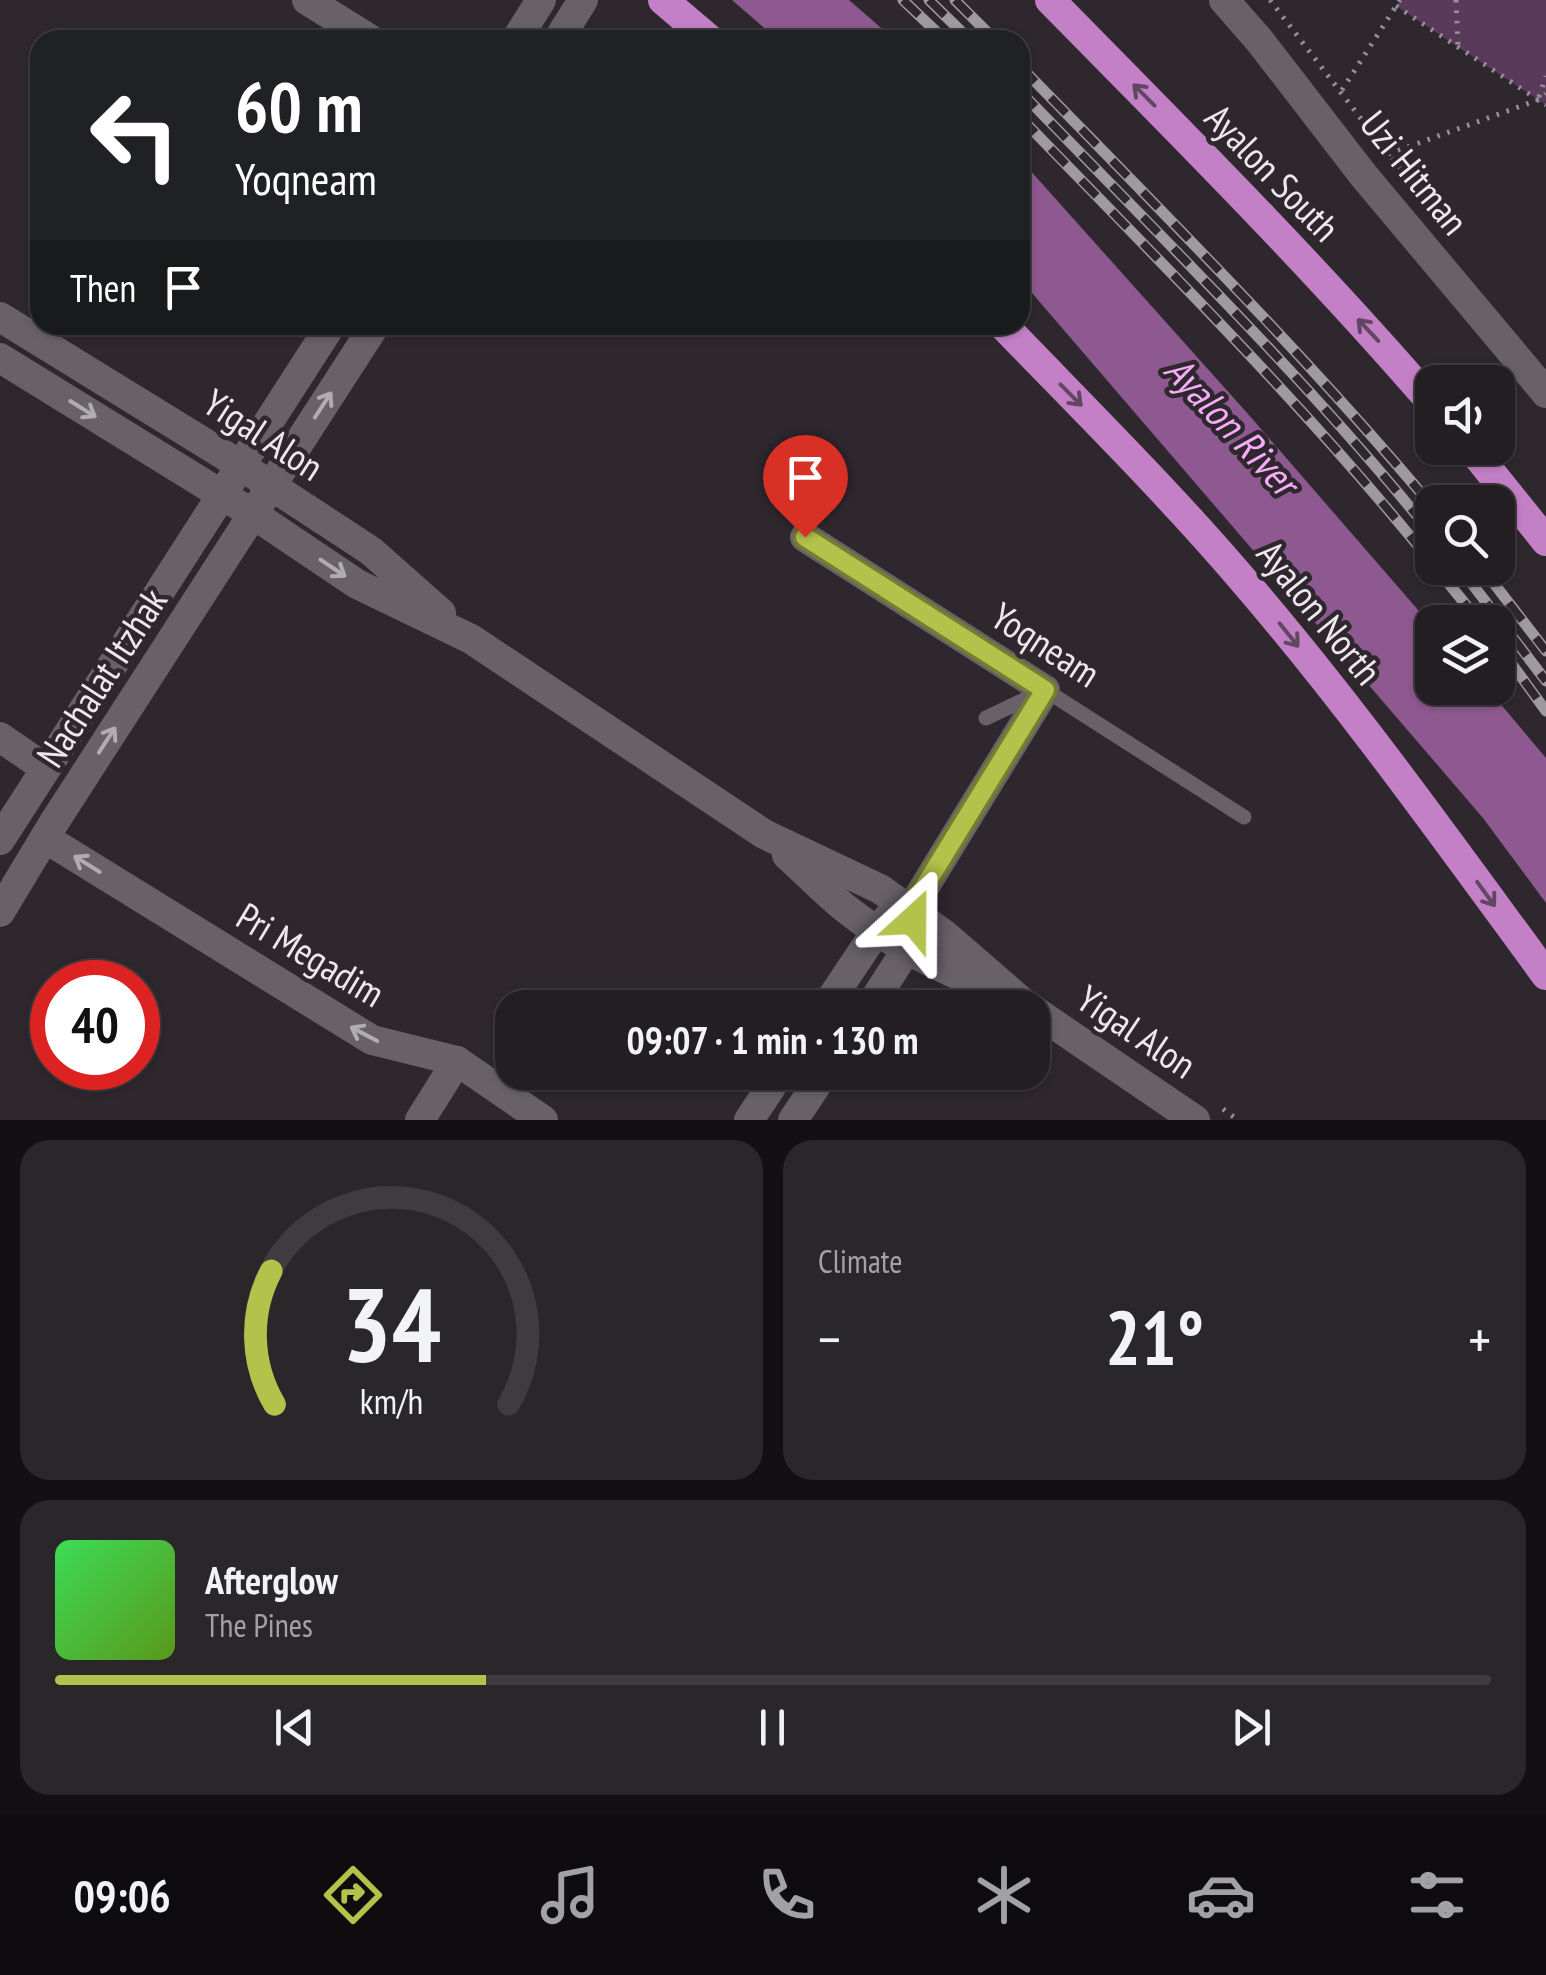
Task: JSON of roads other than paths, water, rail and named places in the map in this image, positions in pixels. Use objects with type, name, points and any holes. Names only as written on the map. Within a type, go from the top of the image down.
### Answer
[{"type":"highway","points":[[663,0],[698,30]]},
{"type":"highway","name":"Ayalon South","points":[[1050,0],[1376,338],[1415,384]]},
{"type":"highway","name":"Ayalon North","points":[[1013,335],[1136,461],[1285,630],[1379,749],[1546,976]]},
{"type":"highway","points":[[1485,465],[1546,541]]},
{"type":"street","points":[[307,0],[354,30]]},
{"type":"street","points":[[522,30],[541,0]]},
{"type":"street","name":"Uzi Hitman","points":[[1224,0],[1364,176],[1546,393]]},
{"type":"street","name":"Uzi Hitman","points":[[1251,0],[1337,96],[1546,364]]},
{"type":"street","points":[[564,30],[579,7]]},
{"type":"street","name":"Yigal Alon","points":[[0,317],[371,551],[471,639],[764,834],[880,889],[945,935],[1008,990]]},
{"type":"street","name":"Nachalat Itzhak","points":[[0,840],[324,335]]},
{"type":"street","name":"Nachalat Itzhak","points":[[0,912],[369,335]]},
{"type":"street","name":"Yigal Alon","points":[[0,358],[252,514],[356,584],[471,639]]},
{"type":"street","name":"Yoqneam","points":[[805,537],[1045,690]]},
{"type":"street","points":[[880,990],[913,934],[910,910],[1045,690]]},
{"type":"street","points":[[0,738],[45,768]]},
{"type":"street","name":"Yigal Alon","points":[[764,834],[846,910],[929,963],[990,990]]},
{"type":"street","name":"Pri Megadim","points":[[45,838],[372,1040],[457,1061],[543,1120]]},
{"type":"street","points":[[836,990],[876,930],[891,916],[910,910]]},
{"type":"street","name":"Yigal Alon","points":[[1050,1022],[1196,1120]]},
{"type":"street","points":[[420,1120],[457,1061]]},
{"type":"street","points":[[749,1120],[769,1090]]},
{"type":"street","points":[[793,1120],[813,1090]]},
{"type":"lane","points":[[986,718],[1045,690]]},
{"type":"lane","name":"Yoqneam","points":[[1045,690],[1244,817]]},
{"type":"water","points":[[732,0],[849,0],[884,30],[766,30]]},
{"type":"water","name":"Ayalon River","points":[[1030,170],[1415,606],[1415,705],[1501,705],[1546,758],[1546,903],[1483,818],[1030,291]]},
{"type":"railway","points":[[903,0],[934,30]]},
{"type":"railway","points":[[929,0],[960,30]]},
{"type":"railway","points":[[955,0],[985,30]]},
{"type":"railway","points":[[1030,76],[1282,337],[1415,486]]},
{"type":"railway","points":[[1030,101],[1283,363],[1415,513]]},
{"type":"railway","points":[[1030,127],[1283,391],[1415,542]]},
{"type":"railway","points":[[1450,585],[1466,605]]},
{"type":"railway","points":[[1473,585],[1546,681]]},
{"type":"railway","points":[[1495,585],[1546,651]]},
{"type":"railway","points":[[1515,668],[1546,711]]}]
